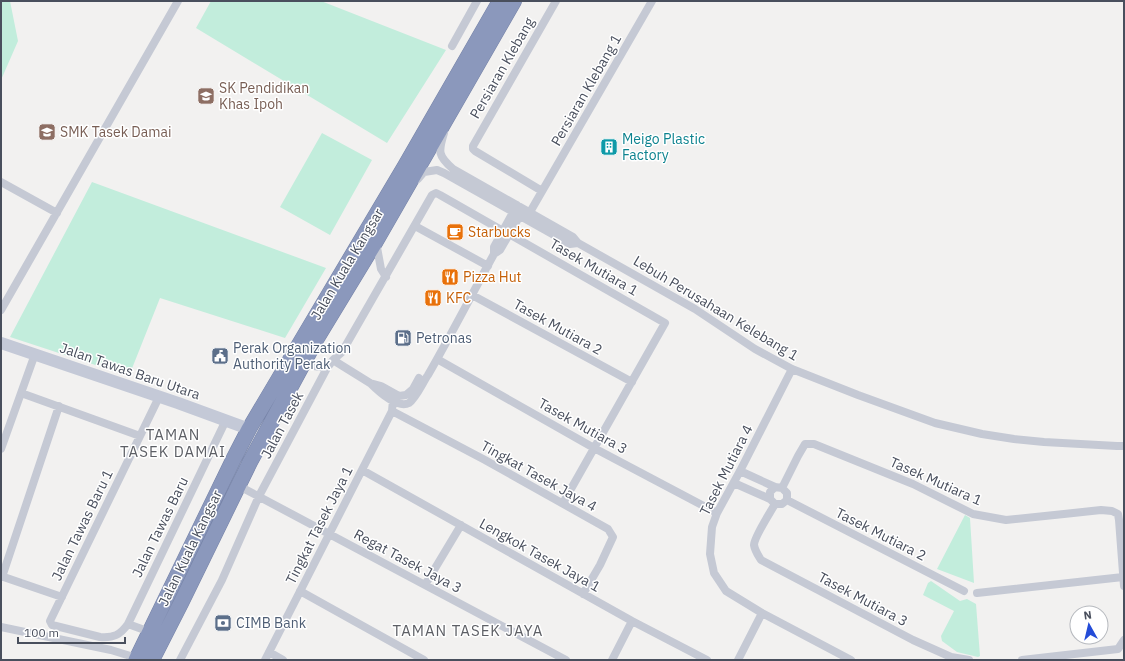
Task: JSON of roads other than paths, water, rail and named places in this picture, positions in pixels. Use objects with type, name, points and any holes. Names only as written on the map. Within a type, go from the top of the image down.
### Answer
[{"type":"highway","name":"Jalan Kuala Kangsar","points":[[136,659],[249,429],[500,1]]},
{"type":"highway","name":"Jalan Kuala Kangsar","points":[[152,660],[250,462],[317,338],[376,241],[514,1]]},
{"type":"highway","points":[[250,462],[253,437],[249,429],[258,428],[263,424],[310,342],[317,338]]},
{"type":"highway","points":[[183,564],[192,558],[195,553],[222,498],[232,488],[239,486],[235,480],[233,472],[234,458]]},
{"type":"street","points":[[1,310],[178,1]]},
{"type":"street","points":[[452,46],[477,1]]},
{"type":"street","name":"Persiaran Klebang","points":[[542,191],[487,159],[475,151],[473,146],[556,1]]},
{"type":"street","name":"Persiaran Klebang 1","points":[[488,266],[494,254],[500,250],[506,232],[542,191],[652,1]]},
{"type":"street","name":"Lebuh Perusahaan Kelebang 1","points":[[456,101],[455,112],[444,134],[440,147],[440,154],[444,162],[570,244],[578,244],[695,309],[755,350],[792,369],[858,396],[935,423],[982,434],[1014,439],[1124,446]]},
{"type":"street","name":"Lebuh Perusahaan Kelebang 1","points":[[398,203],[406,200],[419,176],[424,172],[437,170],[522,212]]},
{"type":"street","points":[[1,182],[57,213]]},
{"type":"street","name":"Jalan Tasek","points":[[180,660],[222,580],[259,496],[327,368],[342,352],[432,195],[436,193]]},
{"type":"street","name":"Tasek Mutiara 1","points":[[436,193],[665,323],[632,382]]},
{"type":"street","points":[[333,360],[370,383],[380,392],[401,404],[408,403],[415,397],[488,266],[415,226]]},
{"type":"street","points":[[376,241],[381,270],[386,276]]},
{"type":"street","name":"Tasek Mutiara 2","points":[[472,295],[632,382]]},
{"type":"street","name":"Jalan Tawas Baru Utara","points":[[1,343],[249,429]]},
{"type":"street","points":[[1,449],[35,354]]},
{"type":"street","points":[[370,383],[381,386],[399,396],[406,395],[413,389],[422,373],[437,359]]},
{"type":"street","name":"Tasek Mutiara 3","points":[[437,359],[594,448],[717,513]]},
{"type":"street","points":[[302,366],[327,368]]},
{"type":"street","name":"Tasek Mutiara 4","points":[[792,369],[734,483],[717,513],[712,527],[710,554],[714,573],[726,591],[762,613],[851,660]]},
{"type":"street","points":[[563,503],[632,382]]},
{"type":"street","points":[[21,393],[140,436]]},
{"type":"street","name":"Jalan Tawas Baru 1","points":[[50,621],[159,397]]},
{"type":"street","name":"Tingkat Tasek Jaya 1","points":[[265,660],[392,411],[393,400]]},
{"type":"street","points":[[59,406],[1,577],[62,597]]},
{"type":"street","name":"Tingkat Tasek Jaya 4","points":[[392,411],[563,503],[608,529],[613,537],[600,565],[583,594]]},
{"type":"street","name":"Jalan Tawas Baru","points":[[50,621],[52,625],[56,627],[107,638],[117,635],[123,631],[128,624],[226,420]]},
{"type":"street","name":"Tasek Mutiara 1","points":[[779,488],[805,444],[814,444],[913,484],[973,514],[1006,520],[1101,510],[1112,511],[1118,514],[1123,577]]},
{"type":"street","name":"Lengkok Tasek Jaya 1","points":[[362,470],[632,621],[707,660]]},
{"type":"street","points":[[734,483],[772,502],[782,504],[787,500],[787,493],[779,488],[740,471]]},
{"type":"street","name":"Regat Tasek Jaya 3","points":[[239,486],[566,660]]},
{"type":"street","points":[[772,502],[770,492],[779,488]]},
{"type":"street","name":"Tasek Mutiara 2","points":[[787,500],[964,591]]},
{"type":"street","name":"Tasek Mutiara 3","points":[[772,502],[754,544],[757,554],[761,560],[913,640],[951,658],[969,660]]},
{"type":"street","points":[[425,585],[461,525]]},
{"type":"street","points":[[977,592],[1123,577],[1124,586]]},
{"type":"street","points":[[300,591],[424,660]]},
{"type":"street","points":[[738,660],[762,613]]},
{"type":"street","points":[[612,660],[632,621]]},
{"type":"street","points":[[128,624],[150,632]]},
{"type":"street","points":[[1,627],[111,650],[136,659]]},
{"type":"street","points":[[1022,660],[1118,649],[1124,640]]},
{"type":"street","points":[[269,652],[283,660]]},
{"type":"place","name":"SK Pendidikan Khas Ipoh","points":[[206,96]]},
{"type":"place","name":"SMK Tasek Damai","points":[[47,132]]},
{"type":"place","name":"Meigo Plastic Factory","points":[[609,147]]},
{"type":"place","name":"Starbucks","points":[[455,232]]},
{"type":"place","name":"Pizza Hut","points":[[450,277]]},
{"type":"place","name":"KFC","points":[[433,298]]},
{"type":"place","name":"Petronas","points":[[403,338]]},
{"type":"place","name":"Perak Organization Authority Perak","points":[[220,356]]},
{"type":"place","name":"CIMB Bank","points":[[223,623]]},
{"type":"district","name":"TAMAN TASEK DAMAI","points":[[173,444]]},
{"type":"district","name":"TAMAN TASEK JAYA","points":[[468,631]]}]
